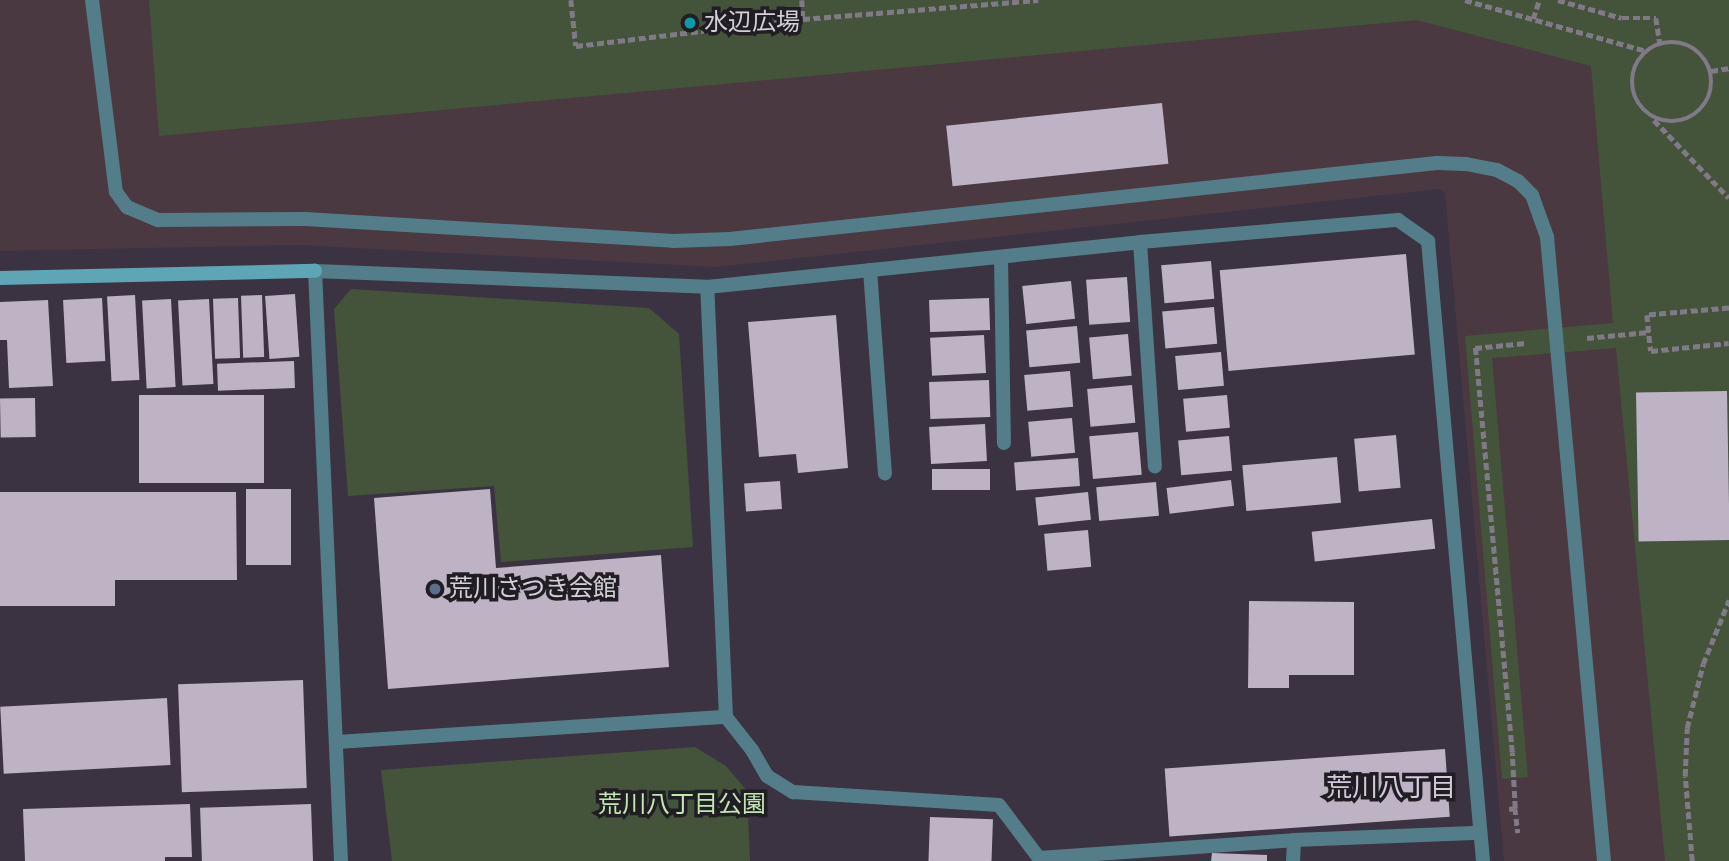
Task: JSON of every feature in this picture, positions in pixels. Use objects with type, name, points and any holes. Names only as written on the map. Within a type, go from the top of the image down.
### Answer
[{"type":"street","points":[[92,0],[116,192],[127,207],[158,220],[305,219],[673,241],[718,240],[1437,163],[1466,164],[1497,170],[1518,180],[1532,195],[1547,237],[1604,861]]},
{"type":"street","points":[[0,278],[316,271],[707,288],[1140,242],[1398,220],[1428,240],[1483,861]]},
{"type":"street","points":[[1140,242],[1155,467]]},
{"type":"street","points":[[1001,257],[1004,443]]},
{"type":"street","points":[[870,270],[885,473]]},
{"type":"street","points":[[316,271],[341,861]]},
{"type":"street","points":[[707,288],[726,717],[752,750],[767,776],[793,792],[999,805],[1039,858],[1294,840],[1480,833]]},
{"type":"street","points":[[337,742],[726,717]]},
{"type":"street","points":[[1293,861],[1294,840]]},
{"type":"path","points":[[571,0],[576,46],[803,19],[1038,0]]},
{"type":"path","points":[[802,0],[803,19]]},
{"type":"path","points":[[1465,0],[1647,51]]},
{"type":"path","points":[[1533,20],[1539,0]]},
{"type":"path","points":[[1558,0],[1622,18],[1656,19],[1660,44]]},
{"type":"path","points":[[1648,114],[1664,122],[1690,119],[1709,99],[1711,71],[1705,60],[1685,44],[1660,44],[1639,59],[1632,84],[1634,97],[1648,114],[1729,198]]},
{"type":"path","points":[[1711,71],[1729,68]]},
{"type":"path","points":[[1729,308],[1647,315],[1651,351],[1729,343]]},
{"type":"path","points":[[1475,348],[1512,752]]},
{"type":"path","points":[[1692,861],[1685,776],[1687,728],[1703,664],[1729,600]]},
{"type":"path","points":[[1515,808],[1517,832]]},
{"type":"shaded area","points":[[0,0],[1729,0],[1729,861],[1504,861],[1445,193],[1440,189],[716,267],[299,245],[0,251]]},
{"type":"green space","points":[[149,0],[1729,0],[1729,861],[1665,861],[1616,348],[1492,358],[1528,777],[1502,779],[1465,336],[1613,323],[1591,66],[1417,20],[159,136]]},
{"type":"green space","points":[[351,289],[649,308],[679,334],[693,547],[501,562],[494,486],[348,496],[334,309]]},
{"type":"green space","name":"荒川八丁目公園","points":[[695,747],[726,766],[747,791],[750,861],[392,861],[381,770]]},
{"type":"building","points":[[1162,103],[1168,164],[953,186],[946,126]]},
{"type":"building","points":[[1406,254],[1415,355],[1229,371],[1220,270]]},
{"type":"building","points":[[1211,261],[1214,299],[1165,303],[1161,265]]},
{"type":"building","points":[[1127,277],[1130,322],[1089,325],[1086,280]]},
{"type":"building","points":[[1071,281],[1075,319],[1026,324],[1022,286]]},
{"type":"building","points":[[295,294],[299,357],[269,359],[265,296]]},
{"type":"building","points":[[135,295],[139,380],[111,381],[107,296]]},
{"type":"building","points":[[262,295],[264,357],[243,358],[241,296]]},
{"type":"building","points":[[102,298],[105,361],[66,363],[63,300]]},
{"type":"building","points":[[238,298],[240,358],[215,359],[213,299]]},
{"type":"building","points":[[989,298],[990,330],[930,332],[929,300]]},
{"type":"building","points":[[171,299],[176,387],[147,388],[142,301]]},
{"type":"building","points":[[209,299],[213,384],[182,386],[178,301]]},
{"type":"building","points":[[48,300],[53,386],[9,388],[7,340],[0,340],[0,302]]},
{"type":"building","points":[[1214,307],[1217,344],[1165,348],[1162,312]]},
{"type":"building","points":[[836,315],[848,468],[798,473],[796,454],[759,457],[748,322]]},
{"type":"building","points":[[1077,326],[1080,363],[1029,367],[1026,330]]},
{"type":"building","points":[[1128,334],[1132,376],[1093,379],[1089,337]]},
{"type":"building","points":[[984,335],[986,373],[932,376],[930,338]]},
{"type":"building","points":[[1221,352],[1224,386],[1178,390],[1175,356]]},
{"type":"building","points":[[294,361],[295,388],[218,391],[217,364]]},
{"type":"building","points":[[1070,371],[1073,407],[1027,411],[1024,375]]},
{"type":"building","points":[[989,380],[990,417],[930,419],[929,382]]},
{"type":"building","points":[[1132,385],[1135,423],[1090,427],[1087,389]]},
{"type":"building","points":[[1727,391],[1729,540],[1639,542],[1636,393]]},
{"type":"building","points":[[139,395],[264,395],[264,483],[139,483]]},
{"type":"building","points":[[1227,395],[1230,428],[1186,432],[1183,399]]},
{"type":"building","points":[[35,398],[36,437],[1,438],[0,399]]},
{"type":"building","points":[[1072,418],[1075,453],[1031,457],[1028,422]]},
{"type":"building","points":[[985,424],[987,461],[931,464],[929,427]]},
{"type":"building","points":[[1138,432],[1142,475],[1093,479],[1089,436]]},
{"type":"building","points":[[1396,435],[1401,488],[1359,491],[1354,439]]},
{"type":"building","points":[[1229,436],[1232,471],[1181,475],[1178,440]]},
{"type":"building","points":[[1337,457],[1341,503],[1246,511],[1242,465]]},
{"type":"building","points":[[1078,458],[1080,486],[1016,490],[1014,462]]},
{"type":"building","points":[[932,469],[990,469],[990,490],[932,490]]},
{"type":"building","points":[[1231,480],[1234,506],[1170,514],[1166,488]]},
{"type":"building","points":[[780,481],[782,509],[746,511],[744,484]]},
{"type":"building","points":[[1156,482],[1159,516],[1099,521],[1096,487]]},
{"type":"building","points":[[246,489],[291,489],[291,565],[246,565]]},
{"type":"building","points":[[490,489],[496,568],[661,555],[669,667],[388,689],[374,498]]},
{"type":"building","points":[[0,492],[236,492],[237,580],[115,580],[115,606],[0,606]]},
{"type":"building","points":[[1088,492],[1091,520],[1038,525],[1035,498]]},
{"type":"building","points":[[1432,519],[1435,549],[1315,561],[1312,532]]},
{"type":"building","points":[[1088,530],[1091,567],[1047,571],[1044,534]]},
{"type":"building","points":[[1249,601],[1354,602],[1354,675],[1289,675],[1289,688],[1248,688]]},
{"type":"building","points":[[303,680],[307,788],[182,792],[178,684]]},
{"type":"building","points":[[167,698],[171,765],[4,774],[0,707]]},
{"type":"building","points":[[1445,749],[1450,817],[1169,836],[1165,769]]},
{"type":"building","points":[[190,804],[192,857],[165,857],[165,861],[25,861],[23,809]]},
{"type":"building","points":[[311,804],[313,861],[202,861],[200,808]]},
{"type":"building","points":[[930,817],[993,819],[992,861],[928,861]]},
{"type":"building","points":[[1212,853],[1267,855],[1267,861],[1211,861]]},
{"type":"place","name":"水辺広場","points":[[690,23]]},
{"type":"place","name":"荒川さつき会館","points":[[435,589]]},
{"type":"district","name":"荒川八丁目","points":[[1391,788]]}]
